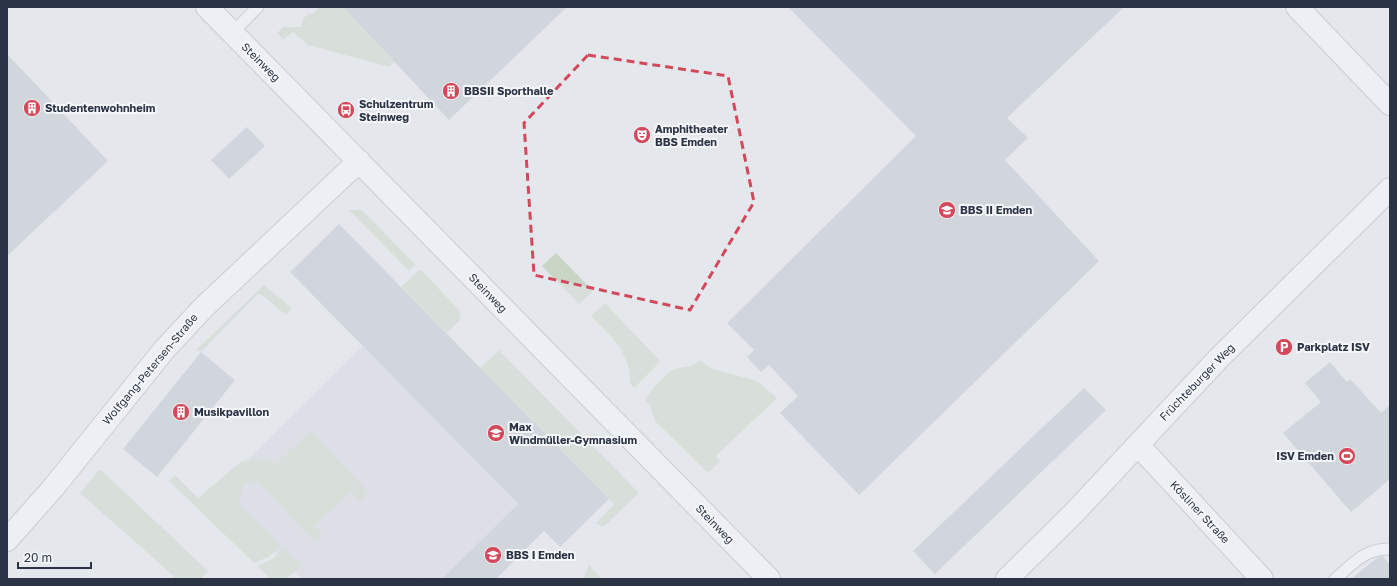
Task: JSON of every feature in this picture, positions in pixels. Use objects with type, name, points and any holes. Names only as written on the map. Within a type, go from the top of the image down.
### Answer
[{"type":"street","name":"Steinweg","points":[[207,7],[769,579]]},
{"type":"street","points":[[1297,7],[1390,104]]},
{"type":"street","name":"Wolfgang-Petersen-Straße","points":[[7,540],[53,488],[127,394],[169,344],[203,308],[359,161]]},
{"type":"street","name":"Früchteburger Weg","points":[[1008,579],[1073,514],[1219,358],[1390,189]]},
{"type":"street","name":"Kösliner Straße","points":[[1138,445],[1262,579]]},
{"type":"lane","points":[[232,33],[258,7]]},
{"type":"lane","points":[[1335,579],[1364,554],[1379,548],[1390,549]]},
{"type":"highlighted area","points":[[588,55],[728,76],[754,202],[690,310],[534,275],[524,123]]},
{"type":"shaded area","points":[[363,346],[518,504],[442,579],[425,579],[423,577],[421,579],[302,579],[216,491]]},
{"type":"green space","points":[[320,7],[357,7],[350,14],[394,62],[389,67],[308,45],[293,32],[283,39],[277,33],[283,27],[301,27],[303,19],[309,13],[312,14]]},
{"type":"green space","points":[[349,210],[362,210],[416,265],[409,271]]},
{"type":"green space","points":[[556,253],[593,291],[579,304],[542,266]]},
{"type":"green space","points":[[420,269],[460,311],[460,320],[447,333],[401,287]]},
{"type":"green space","points":[[264,285],[292,308],[286,315],[259,293],[201,352],[197,349]]},
{"type":"green space","points":[[605,303],[660,361],[634,388],[630,383],[627,362],[623,354],[613,338],[591,316]]},
{"type":"green space","points":[[499,350],[639,493],[603,527],[596,523],[614,504],[480,368]]},
{"type":"green space","points":[[700,360],[710,368],[757,381],[777,398],[716,456],[720,461],[708,473],[655,421],[650,406],[646,401],[653,388],[670,372],[693,365]]},
{"type":"green space","points":[[311,431],[369,493],[360,501],[351,492],[315,526],[323,535],[315,543],[257,481],[244,484],[238,504],[282,546],[268,557],[254,563],[169,481],[175,475],[198,498],[242,461],[265,459],[275,464]]},
{"type":"green space","points":[[100,469],[208,571],[200,579],[177,579],[80,493]]},
{"type":"green space","points":[[285,548],[302,565],[286,579],[271,579],[257,566],[271,560]]},
{"type":"green space","points":[[589,565],[602,579],[583,579]]},
{"type":"building","name":"BBSII Sporthalle","points":[[343,7],[567,7],[449,120]]},
{"type":"building","name":"BBS II Emden","points":[[788,7],[1124,7],[1007,118],[1028,138],[1005,160],[1099,261],[859,495],[780,413],[798,396],[769,365],[761,372],[747,357],[754,350],[727,323],[916,136]]},
{"type":"building","name":"Studentenwohnheim","points":[[7,54],[108,161],[7,256]]},
{"type":"building","points":[[247,127],[265,146],[229,179],[211,160]]},
{"type":"building","name":"Max Windmüller-Gymnasium","points":[[339,224],[609,499],[560,547],[544,531],[496,579],[442,579],[518,504],[290,272]]},
{"type":"building","name":"Musikpavillon","points":[[201,352],[235,380],[157,477],[123,449]]},
{"type":"building","name":"ISV Emden","points":[[1330,362],[1347,382],[1350,379],[1381,413],[1390,405],[1390,479],[1351,512],[1283,433],[1321,402],[1305,383]]},
{"type":"building","points":[[1084,388],[1106,410],[935,574],[913,551]]},
{"type":"building","points":[[1383,556],[1390,565],[1390,579],[1351,579],[1378,557]]},
{"type":"place","name":"BBSII Sporthalle","points":[[451,91]]},
{"type":"place","name":"Studentenwohnheim","points":[[32,108]]},
{"type":"place","name":"Schulzentrum Steinweg","points":[[346,110]]},
{"type":"place","name":"Amphitheater BBS Emden","points":[[642,135]]},
{"type":"place","name":"BBS II Emden","points":[[947,210]]},
{"type":"place","name":"Parkplatz ISV","points":[[1284,347]]},
{"type":"place","name":"Musikpavillon","points":[[181,412]]},
{"type":"place","name":"Max Windmüller-Gymnasium","points":[[496,433]]},
{"type":"place","name":"ISV Emden","points":[[1347,456]]},
{"type":"place","name":"BBS I Emden","points":[[493,555]]}]
